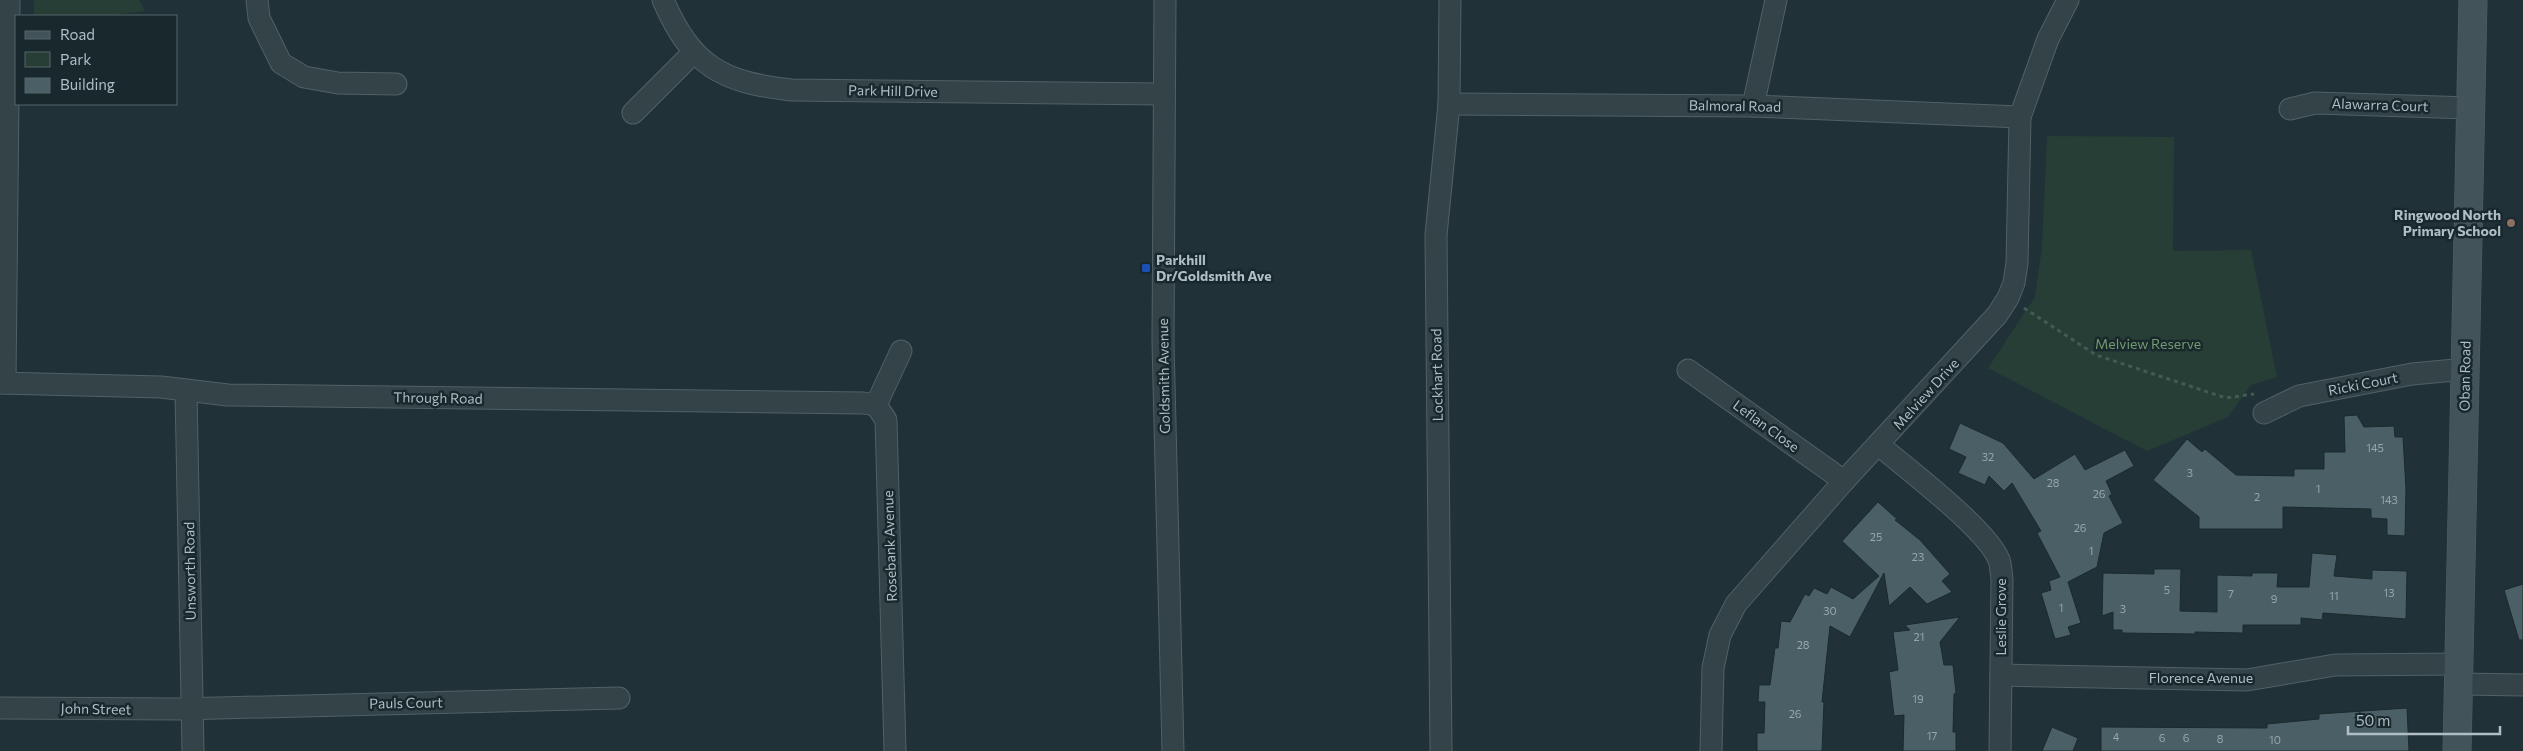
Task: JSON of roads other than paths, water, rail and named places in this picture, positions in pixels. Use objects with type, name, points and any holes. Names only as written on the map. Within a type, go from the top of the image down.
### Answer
[{"type":"street","points":[[2,383],[9,0]]},
{"type":"street","points":[[256,0],[258,18],[281,63],[289,68],[304,77],[338,83],[396,84]]},
{"type":"street","name":"Park Hill Drive","points":[[663,0],[675,27],[694,53],[716,72],[755,86],[791,90],[1164,94]]},
{"type":"street","name":"Goldsmith Avenue","points":[[1165,0],[1163,342],[1173,751]]},
{"type":"street","name":"Lockhart Road","points":[[1441,751],[1436,235],[1449,104],[1450,0]]},
{"type":"street","points":[[1753,106],[1776,0]]},
{"type":"street","name":"Melview Drive","points":[[1711,751],[1714,668],[1720,635],[1736,604],[1844,482],[1970,346],[2008,298],[2014,283],[2017,263],[2020,117],[2048,39],[2068,0]]},
{"type":"street","name":"Oban Road","points":[[2457,751],[2473,0]]},
{"type":"street","points":[[633,113],[694,53]]},
{"type":"street","name":"Balmoral Road","points":[[1449,104],[1753,106],[2020,117]]},
{"type":"street","name":"Alawarra Court","points":[[2290,109],[2315,104],[2470,108]]},
{"type":"street","points":[[876,405],[901,350]]},
{"type":"street","name":"Ricki Court","points":[[2264,413],[2299,396],[2412,374],[2466,369]]},
{"type":"street","name":"Leflan Close","points":[[1688,370],[1844,482]]},
{"type":"street","name":"Through Road","points":[[2,383],[161,387],[228,395],[863,403],[876,405]]},
{"type":"street","name":"Unsworth Road","points":[[186,391],[193,751]]},
{"type":"street","name":"Rosebank Avenue","points":[[876,405],[886,420],[895,751]]},
{"type":"street","name":"Leslie Grove","points":[[1879,445],[1956,510],[1989,542],[1999,560],[2002,579],[2000,751]]},
{"type":"street","name":"Florence Avenue","points":[[2001,675],[2247,680],[2335,665],[2459,674],[2523,685]]},
{"type":"street","name":"Pauls Court","points":[[192,709],[619,698]]},
{"type":"street","name":"John Street","points":[[0,708],[192,709]]},
{"type":"place","name":"Ringwood North Primary School","points":[[2511,223]]},
{"type":"place","name":"Parkhill Dr/Goldsmith Ave","points":[[1146,268]]},
{"type":"park label","name":"Melview Reserve","points":[[2148,344]]}]
